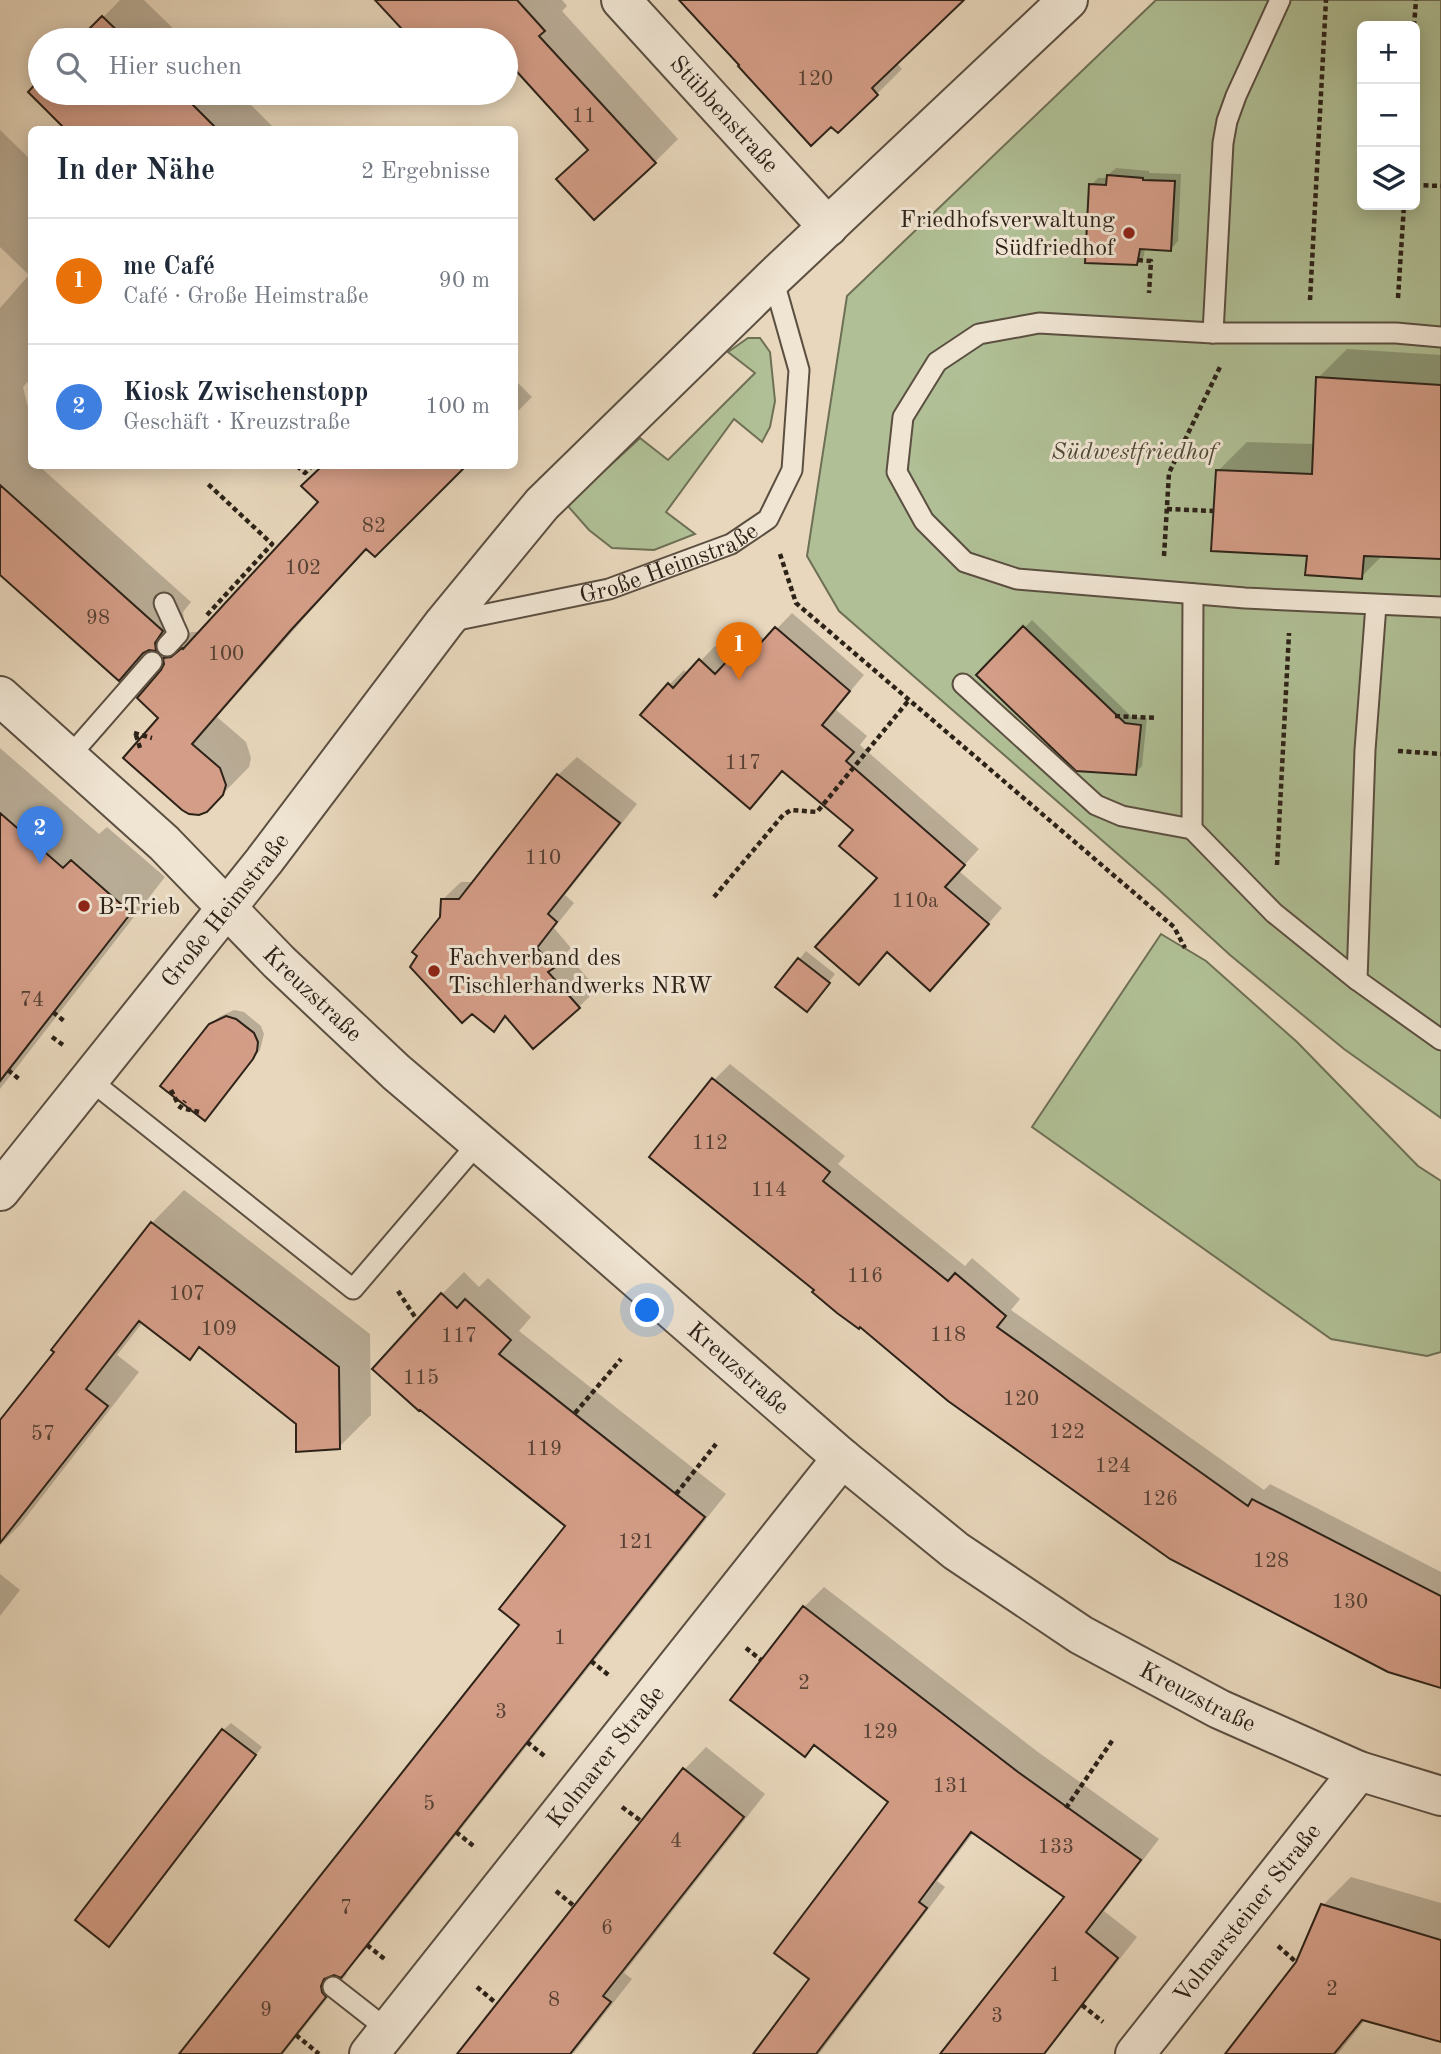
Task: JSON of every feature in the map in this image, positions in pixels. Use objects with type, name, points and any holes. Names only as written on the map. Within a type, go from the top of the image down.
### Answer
[{"type":"street","name":"Stübbenstraße","points":[[621,0],[828,227]]},
{"type":"street","name":"Große Heimstraße","points":[[0,1191],[226,909],[444,623],[541,504],[773,278],[1068,0]]},
{"type":"street","name":"Kreuzstraße","points":[[0,696],[164,843],[279,962],[396,1072],[842,1458],[956,1551],[1081,1635],[1219,1709],[1359,1771],[1441,1796]]},
{"type":"street","name":"Kolmarer Straße","points":[[379,2042],[842,1458]]},
{"type":"street","name":"Volmarsteiner Straße","points":[[1135,2054],[1359,1771]]},
{"type":"lane","points":[[1213,333],[1223,143],[1227,121],[1253,56],[1280,0]]},
{"type":"lane","name":"Große Heimstraße","points":[[444,623],[609,589],[731,544],[768,519],[792,470],[799,370],[773,278]]},
{"type":"lane","points":[[1441,337],[1396,332],[1213,333],[1039,323],[979,334],[937,362],[903,417],[897,472],[924,521],[965,562],[1017,579],[1290,601],[1441,607]]},
{"type":"lane","points":[[1192,829],[1194,594]]},
{"type":"lane","points":[[164,603],[172,640]]},
{"type":"lane","points":[[1357,981],[1365,750],[1376,605]]},
{"type":"lane","points":[[68,758],[152,662]]},
{"type":"lane","points":[[963,684],[1096,805],[1122,816],[1192,829],[1274,912],[1357,981],[1441,1040]]},
{"type":"lane","points":[[90,1080],[354,1289],[478,1143]]},
{"type":"lane","points":[[333,1987],[379,2042]]},
{"type":"path","points":[[1309,332],[1326,0]]},
{"type":"path","points":[[1415,21],[1416,0]]},
{"type":"path","points":[[1420,185],[1441,186]]},
{"type":"path","points":[[1396,332],[1404,210]]},
{"type":"path","points":[[1138,260],[1151,261],[1147,329]]},
{"type":"path","points":[[1163,591],[1169,474],[1238,331]]},
{"type":"path","points":[[172,640],[187,635],[272,544],[208,484]]},
{"type":"path","points":[[1167,509],[1213,511]]},
{"type":"path","points":[[768,519],[796,603],[1174,927],[1185,948]]},
{"type":"path","points":[[1274,912],[1290,601]]},
{"type":"path","points":[[714,897],[783,815],[791,810],[817,812],[909,700]]},
{"type":"path","points":[[141,751],[136,734],[152,738]]},
{"type":"path","points":[[52,1012],[64,1021]]},
{"type":"path","points":[[8,1070],[19,1079]]},
{"type":"path","points":[[575,1413],[621,1359]]},
{"type":"path","points":[[676,1494],[716,1444]]},
{"type":"path","points":[[591,1661],[612,1678]]},
{"type":"path","points":[[1066,1808],[1114,1738]]},
{"type":"path","points":[[527,1742],[548,1759]]},
{"type":"path","points":[[456,1832],[477,1849]]},
{"type":"path","points":[[1270,1939],[1296,1962]]},
{"type":"path","points":[[367,1945],[388,1961]]},
{"type":"path","points":[[476,1987],[496,2004]]},
{"type":"path","points":[[1082,2005],[1109,2026]]},
{"type":"path","points":[[296,2035],[319,2054]]},
{"type":"green space","name":"Südwestfriedhof","points":[[1156,0],[1441,0],[1441,1118],[1344,1049],[1230,955],[839,611],[807,556],[847,296]]},
{"type":"green space","points":[[748,338],[760,338],[770,352],[775,401],[770,427],[762,442],[734,419],[666,512],[695,534],[654,550],[612,548],[589,530],[567,505],[640,438],[668,460],[755,373],[728,352]]},
{"type":"green space","points":[[1161,934],[1206,961],[1297,1042],[1418,1166],[1441,1181],[1441,1352],[1427,1356],[1331,1339],[1032,1127]]},
{"type":"building","points":[[375,0],[517,0],[545,31],[539,36],[656,163],[594,220],[556,179],[588,150],[518,73],[518,28],[401,28]]},
{"type":"building","points":[[679,0],[964,0],[872,88],[878,95],[838,133],[831,127],[811,146]]},
{"type":"building","points":[[102,16],[114,28],[90,28]]},
{"type":"building","points":[[41,105],[193,105],[214,126],[62,126]]},
{"type":"building","name":"Friedhofsverwaltung Südfriedhof","points":[[1107,175],[1175,181],[1171,251],[1140,249],[1137,265],[1085,263],[1089,184],[1106,185]]},
{"type":"building","points":[[1316,377],[1441,385],[1441,559],[1364,556],[1362,579],[1305,575],[1307,556],[1211,551],[1216,470],[1312,474]]},
{"type":"building","points":[[319,469],[463,469],[375,557],[366,549],[192,744],[220,768],[226,785],[223,795],[207,812],[189,814],[123,758],[158,718],[137,698],[161,670],[163,658],[171,657],[183,649],[318,502],[301,486]]},
{"type":"building","points":[[0,485],[163,631],[155,643],[156,651],[143,653],[119,681],[0,575]]},
{"type":"building","points":[[1023,626],[1125,723],[1141,725],[1136,775],[1076,771],[976,675]]},
{"type":"building","points":[[775,627],[850,691],[822,725],[854,752],[846,761],[965,865],[945,887],[989,924],[930,991],[887,952],[859,985],[815,947],[877,878],[839,846],[853,830],[782,771],[750,809],[640,715],[668,683],[673,688],[699,659],[715,674],[740,647],[750,655]]},
{"type":"building","points":[[557,774],[620,823],[548,914],[557,922],[537,948],[554,968],[548,972],[580,1008],[533,1049],[505,1016],[494,1032],[472,1014],[462,1023],[410,967],[417,956],[412,952],[440,917],[441,899],[459,899]]},
{"type":"building","points":[[0,813],[63,868],[71,860],[131,913],[0,1081]]},
{"type":"building","points":[[798,958],[830,983],[807,1012],[775,987]]},
{"type":"building","points":[[226,1016],[236,1019],[254,1033],[258,1042],[257,1051],[205,1121],[160,1086],[209,1024]]},
{"type":"building","points":[[712,1078],[830,1172],[823,1181],[948,1281],[955,1273],[1006,1316],[997,1327],[1248,1506],[1252,1499],[1441,1596],[1441,1688],[1388,1672],[1170,1559],[948,1401],[649,1157]]},
{"type":"building","points":[[151,1222],[339,1367],[340,1449],[296,1452],[296,1424],[199,1347],[190,1360],[139,1321],[86,1389],[108,1406],[0,1543],[0,1420]]},
{"type":"building","points":[[441,1293],[457,1308],[465,1299],[511,1340],[499,1354],[705,1517],[341,1978],[334,1975],[324,1979],[321,1986],[326,1997],[281,2054],[179,2054],[519,1625],[499,1609],[565,1526],[419,1411],[372,1369]]},
{"type":"building","points":[[803,1606],[1018,1772],[1141,1860],[1086,1932],[1118,1958],[1044,2054],[940,2054],[1064,1897],[971,1832],[919,1902],[927,1908],[816,2054],[753,2054],[809,1979],[774,1953],[888,1802],[814,1745],[805,1757],[730,1700]]},
{"type":"building","points":[[222,1729],[256,1755],[109,1947],[75,1920]]},
{"type":"building","points":[[683,1768],[744,1817],[603,1996],[611,2002],[570,2054],[457,2054]]},
{"type":"building","points":[[1321,1904],[1441,1940],[1441,2042],[1362,2020],[1334,2054],[1225,2054],[1296,1962]]},
{"type":"place","name":"Friedhofsverwaltung Südfriedhof","points":[[1129,233]]},
{"type":"place","name":"me Café","points":[[739,680]]},
{"type":"place","name":"Kiosk Zwischenstopp","points":[[40,864]]},
{"type":"place","name":"B-Trieb","points":[[84,906]]},
{"type":"place","name":"Fachverband des Tischlerhandwerks NRW","points":[[434,971]]}]
